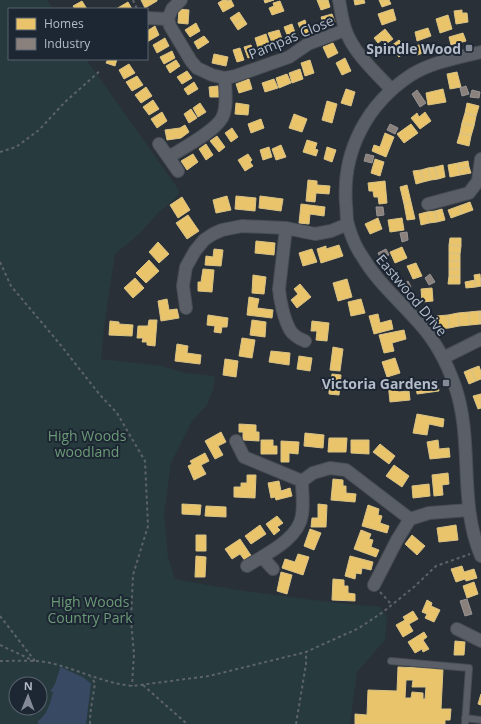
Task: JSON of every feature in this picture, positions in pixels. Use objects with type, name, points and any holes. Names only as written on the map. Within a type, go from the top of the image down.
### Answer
[{"type":"street","points":[[169,157],[217,125],[222,117],[225,106],[224,78],[197,68],[191,61],[170,26],[168,19],[172,9],[181,0]]},
{"type":"street","points":[[339,0],[345,30],[350,40],[366,62],[391,89]]},
{"type":"street","points":[[148,18],[168,19]]},
{"type":"street","name":"Pampas Close","points":[[224,78],[289,57],[308,44],[345,30]]},
{"type":"street","name":"Eastwood Drive","points":[[480,553],[472,530],[469,510],[464,428],[455,386],[443,358],[430,336],[419,322],[372,272],[361,255],[348,224],[346,175],[356,137],[367,118],[381,99],[391,89],[412,75],[433,64],[481,52]]},
{"type":"street","points":[[158,144],[169,157],[178,172]]},
{"type":"street","points":[[428,204],[469,193],[478,181],[481,159]]},
{"type":"street","points":[[186,308],[183,286],[186,266],[204,240],[222,230],[242,226],[286,228],[316,234],[331,231],[348,224]]},
{"type":"street","points":[[286,228],[279,289],[280,299],[290,331],[305,342]]},
{"type":"street","points":[[443,358],[481,339]]},
{"type":"street","points":[[236,442],[240,461],[302,481]]},
{"type":"street","points":[[302,481],[313,473],[330,468],[346,470],[410,518]]},
{"type":"street","points":[[247,566],[284,542],[298,527],[302,515],[302,481]]},
{"type":"street","points":[[410,518],[429,513],[469,510]]},
{"type":"street","points":[[374,585],[386,570],[410,518]]},
{"type":"street","points":[[262,557],[273,569]]},
{"type":"street","points":[[457,629],[481,641]]},
{"type":"lane","points":[[391,661],[469,668],[465,721],[481,720]]},
{"type":"path","points":[[0,152],[16,147],[38,130],[101,70]]},
{"type":"path","points":[[0,262],[11,286],[100,395],[117,413],[145,461],[148,526],[133,575],[131,620],[134,654],[132,686]]},
{"type":"path","points":[[0,661],[35,661],[57,664],[120,685],[132,686],[210,676],[306,652],[359,628],[392,605],[436,566],[480,553]]},
{"type":"path","points":[[374,585],[392,605]]},
{"type":"path","points":[[0,616],[35,661]]},
{"type":"path","points":[[0,645],[35,661]]},
{"type":"path","points":[[296,724],[306,664],[306,652]]},
{"type":"path","points":[[90,676],[95,683],[94,694],[91,702],[90,724]]},
{"type":"path","points":[[143,685],[187,724]]},
{"type":"green space","name":"High Woods woodland","points":[[0,0],[47,0],[52,8],[8,8],[8,60],[87,60],[179,190],[178,195],[174,200],[159,212],[139,234],[115,254],[105,319],[101,359],[162,366],[185,373],[215,376],[213,390],[207,405],[192,421],[171,463],[164,514],[168,557],[175,579],[277,596],[380,607],[387,617],[385,640],[357,672],[350,724],[0,724]]},
{"type":"water","points":[[61,667],[81,676],[91,684],[86,724],[38,724],[38,721],[43,716],[48,716],[48,708],[53,692],[50,691],[54,686]]},
{"type":"building: Homes","points":[[141,0],[157,0],[157,1],[145,8]]},
{"type":"building: Homes","points":[[223,0],[231,0],[234,6],[223,12],[218,3]]},
{"type":"building: Homes","points":[[264,0],[274,0],[265,3]]},
{"type":"building: Homes","points":[[317,0],[328,0],[330,7],[321,10]]},
{"type":"building: Homes","points":[[354,0],[364,0],[365,3],[355,5]]},
{"type":"building: Homes","points":[[379,0],[389,0],[391,4],[382,7]]},
{"type":"building: Homes","points":[[82,1],[86,8],[74,8],[73,6]]},
{"type":"building: Homes","points":[[280,1],[284,11],[272,15],[269,8],[274,6],[273,3]]},
{"type":"building: Homes","points":[[128,2],[131,8],[118,8]]},
{"type":"building: Homes","points":[[179,9],[189,10],[188,24],[178,23]]},
{"type":"building: Homes","points":[[393,9],[396,20],[382,25],[378,14]]},
{"type":"building: Homes","points":[[462,10],[462,13],[467,13],[468,22],[456,24],[454,11]]},
{"type":"building: Homes","points":[[239,12],[243,18],[234,24],[230,18]]},
{"type":"building: Homes","points":[[332,14],[335,22],[324,26],[321,17]]},
{"type":"building: Homes","points":[[448,15],[452,29],[440,33],[436,19]]},
{"type":"building: Homes","points":[[243,18],[247,24],[238,30],[234,24]]},
{"type":"building: Homes","points":[[305,20],[310,33],[303,36],[298,23]]},
{"type":"building: Homes","points":[[196,23],[200,31],[190,37],[185,30]]},
{"type":"building: Homes","points":[[292,24],[297,38],[289,40],[284,27]]},
{"type":"building: Homes","points":[[155,26],[159,35],[148,41],[148,30]]},
{"type":"building: Homes","points":[[428,28],[431,36],[417,41],[415,32]]},
{"type":"building: Homes","points":[[385,29],[393,39],[386,44],[382,40],[378,43],[374,38]]},
{"type":"building: Homes","points":[[279,30],[283,42],[273,45],[268,33]]},
{"type":"building: Homes","points":[[463,33],[466,41],[451,45],[449,37]]},
{"type":"building: Homes","points":[[266,34],[270,47],[259,51],[255,38]]},
{"type":"building: Homes","points":[[204,36],[209,42],[198,49],[194,42]]},
{"type":"building: Homes","points":[[165,38],[169,46],[157,53],[153,45]]},
{"type":"building: Homes","points":[[399,40],[407,50],[399,57],[391,46]]},
{"type":"building: Homes","points":[[333,43],[338,53],[328,58],[323,47]]},
{"type":"building: Homes","points":[[423,44],[426,52],[417,55],[415,46]]},
{"type":"building: Homes","points":[[251,45],[255,55],[248,58],[244,47]]},
{"type":"building: Homes","points":[[240,48],[244,60],[237,62],[233,50]]},
{"type":"building: Homes","points":[[172,51],[175,58],[164,64],[160,57]]},
{"type":"building: Homes","points":[[214,54],[228,57],[226,66],[212,63]]},
{"type":"building: Homes","points":[[345,58],[351,71],[342,75],[336,63]]},
{"type":"building: Homes","points":[[108,60],[117,60],[115,66],[106,63]]},
{"type":"building: Homes","points":[[176,60],[180,66],[170,73],[166,66]]},
{"type":"building: Homes","points":[[310,60],[314,73],[305,76],[301,63]]},
{"type":"building: Homes","points":[[129,64],[135,73],[124,79],[119,70]]},
{"type":"building: Homes","points":[[300,69],[303,79],[292,83],[289,73]]},
{"type":"building: Homes","points":[[187,71],[192,78],[182,84],[177,77]]},
{"type":"building: Homes","points":[[457,72],[461,87],[450,89],[447,74]]},
{"type":"building: Homes","points":[[287,74],[291,83],[279,88],[276,78]]},
{"type":"building: Homes","points":[[137,76],[143,85],[132,91],[126,82]]},
{"type":"building: Homes","points":[[249,79],[252,89],[239,93],[236,84]]},
{"type":"building: Homes","points":[[274,79],[278,88],[265,92],[262,83]]},
{"type":"building: Homes","points":[[194,82],[198,89],[188,95],[184,89]]},
{"type":"building: Homes","points":[[218,86],[219,97],[210,97],[209,87]]},
{"type":"building: Homes","points":[[146,87],[152,96],[141,103],[135,95]]},
{"type":"building: Homes","points":[[346,89],[355,92],[351,106],[341,103]]},
{"type":"building: Homes","points":[[443,89],[446,102],[428,105],[426,93]]},
{"type":"building: Homes","points":[[153,100],[159,109],[149,115],[143,107]]},
{"type":"building: Homes","points":[[327,101],[337,104],[332,123],[322,120]]},
{"type":"building: Homes","points":[[200,103],[206,112],[198,117],[193,108]]},
{"type":"building: Homes","points":[[236,103],[249,105],[248,115],[235,114]]},
{"type":"building: Homes","points":[[467,103],[479,106],[476,116],[465,113]]},
{"type":"building: Homes","points":[[191,109],[197,118],[189,123],[184,114]]},
{"type":"building: Homes","points":[[162,112],[167,121],[157,128],[151,119]]},
{"type":"building: Homes","points":[[425,112],[431,121],[420,129],[411,118],[417,113],[419,117]]},
{"type":"building: Homes","points":[[465,113],[476,116],[474,126],[462,123]]},
{"type":"building: Homes","points":[[294,114],[307,119],[302,132],[289,128]]},
{"type":"building: Homes","points":[[261,119],[264,128],[251,133],[248,124]]},
{"type":"building: Homes","points":[[462,123],[474,126],[471,136],[460,133]]},
{"type":"building: Homes","points":[[411,124],[418,133],[404,143],[397,134]]},
{"type":"building: Homes","points":[[185,125],[189,132],[181,138],[167,140],[165,130],[180,128]]},
{"type":"building: Homes","points":[[232,128],[238,137],[231,142],[225,133]]},
{"type":"building: Homes","points":[[385,133],[394,137],[386,157],[372,151],[374,145],[380,147]]},
{"type":"building: Homes","points":[[460,133],[471,136],[469,146],[457,143]]},
{"type":"building: Homes","points":[[217,136],[225,147],[219,152],[210,141]]},
{"type":"building: Homes","points":[[307,140],[317,143],[315,149],[318,150],[316,156],[303,152]]},
{"type":"building: Homes","points":[[206,144],[213,155],[206,160],[199,149]]},
{"type":"building: Homes","points":[[281,145],[286,157],[276,160],[272,149]]},
{"type":"building: Homes","points":[[269,147],[272,157],[263,160],[260,150]]},
{"type":"building: Homes","points":[[327,147],[336,150],[332,162],[324,159]]},
{"type":"building: Homes","points":[[193,154],[198,162],[187,170],[181,161]]},
{"type":"building: Homes","points":[[248,154],[252,160],[250,162],[253,166],[245,171],[238,160]]},
{"type":"building: Homes","points":[[375,159],[384,162],[380,176],[371,173]]},
{"type":"building: Homes","points":[[468,161],[469,167],[459,169],[458,163]]},
{"type":"building: Homes","points":[[458,163],[460,175],[450,177],[448,165]]},
{"type":"building: Homes","points":[[443,165],[445,177],[438,179],[435,167]]},
{"type":"building: Homes","points":[[435,167],[438,179],[431,180],[428,168]]},
{"type":"building: Homes","points":[[469,167],[471,173],[460,175],[459,169]]},
{"type":"building: Homes","points":[[428,168],[431,180],[423,182],[421,170]]},
{"type":"building: Homes","points":[[421,170],[423,182],[416,184],[413,171]]},
{"type":"building: Homes","points":[[308,180],[317,181],[317,185],[330,186],[329,194],[316,193],[315,202],[306,201]]},
{"type":"building: Homes","points":[[385,181],[387,203],[379,204],[378,197],[374,197],[373,191],[369,191],[368,183]]},
{"type":"building: Homes","points":[[407,185],[411,202],[404,204],[400,187]]},
{"type":"building: Homes","points":[[227,196],[231,210],[216,213],[213,200]]},
{"type":"building: Homes","points":[[236,196],[256,198],[255,211],[235,209]]},
{"type":"building: Homes","points":[[260,196],[283,199],[281,211],[259,208]]},
{"type":"building: Homes","points":[[182,197],[190,210],[178,218],[170,205]]},
{"type":"building: Homes","points":[[411,202],[415,219],[407,220],[404,204]]},
{"type":"building: Homes","points":[[470,202],[473,210],[462,214],[459,206]]},
{"type":"building: Homes","points":[[301,204],[325,207],[324,216],[310,214],[309,224],[299,223]]},
{"type":"building: Homes","points":[[459,206],[462,214],[451,218],[448,210]]},
{"type":"building: Homes","points":[[442,209],[445,220],[437,222],[435,211]]},
{"type":"building: Homes","points":[[435,211],[437,222],[429,223],[427,212]]},
{"type":"building: Homes","points":[[427,212],[429,223],[421,225],[419,214]]},
{"type":"building: Homes","points":[[188,215],[199,231],[187,239],[176,223]]},
{"type":"building: Homes","points":[[378,218],[382,229],[370,234],[365,224]]},
{"type":"building: Homes","points":[[402,218],[404,230],[390,232],[388,220]]},
{"type":"building: Homes","points":[[450,238],[461,238],[461,246],[449,245]]},
{"type":"building: Homes","points":[[256,241],[275,243],[274,255],[255,253]]},
{"type":"building: Homes","points":[[158,242],[169,254],[159,263],[149,252]]},
{"type":"building: Homes","points":[[339,245],[343,256],[321,263],[317,249],[326,246],[326,249]]},
{"type":"building: Homes","points":[[449,245],[461,246],[460,254],[449,253]]},
{"type":"building: Homes","points":[[402,247],[407,258],[395,263],[390,252]]},
{"type":"building: Homes","points":[[214,249],[223,250],[221,266],[205,265],[206,256],[213,257]]},
{"type":"building: Homes","points":[[312,249],[317,262],[303,266],[299,253]]},
{"type":"building: Homes","points":[[449,253],[460,254],[460,261],[449,261]]},
{"type":"building: Homes","points":[[149,260],[159,271],[146,283],[136,273]]},
{"type":"building: Homes","points":[[449,261],[460,261],[460,269],[449,269]]},
{"type":"building: Homes","points":[[416,263],[422,276],[413,279],[407,266]]},
{"type":"building: Homes","points":[[203,269],[214,270],[212,292],[198,291],[198,282],[201,282]]},
{"type":"building: Homes","points":[[449,269],[460,269],[460,277],[449,276]]},
{"type":"building: Homes","points":[[480,274],[481,286],[476,287],[474,275]]},
{"type":"building: Homes","points":[[253,275],[266,277],[264,294],[252,293]]},
{"type":"building: Homes","points":[[449,276],[460,277],[460,284],[448,284]]},
{"type":"building: Homes","points":[[135,278],[144,288],[133,298],[124,288]]},
{"type":"building: Homes","points":[[347,279],[352,297],[338,301],[333,283]]},
{"type":"building: Homes","points":[[475,280],[476,287],[466,288],[465,282]]},
{"type":"building: Homes","points":[[300,284],[311,297],[297,308],[291,300],[298,294],[294,289]]},
{"type":"building: Homes","points":[[432,288],[433,301],[422,302],[421,289]]},
{"type":"building: Homes","points":[[249,297],[259,299],[257,308],[273,310],[272,318],[247,315]]},
{"type":"building: Homes","points":[[167,299],[169,310],[177,309],[179,318],[161,321],[158,301]]},
{"type":"building: Homes","points":[[361,299],[365,313],[351,316],[348,302]]},
{"type":"building: Homes","points":[[479,311],[481,311],[481,324],[480,324]]},
{"type":"building: Homes","points":[[479,311],[480,324],[470,325],[469,312]]},
{"type":"building: Homes","points":[[469,312],[470,325],[459,326],[458,313]]},
{"type":"building: Homes","points":[[458,313],[459,326],[449,328],[448,315]]},
{"type":"building: Homes","points":[[378,314],[380,323],[391,320],[393,329],[374,334],[369,316]]},
{"type":"building: Homes","points":[[208,315],[228,318],[227,327],[222,327],[221,333],[214,332],[215,326],[207,325]]},
{"type":"building: Homes","points":[[448,315],[449,328],[438,329],[437,316]]},
{"type":"building: Homes","points":[[149,320],[157,320],[155,346],[147,345],[147,342],[142,342],[143,338],[137,338],[138,326],[148,326]]},
{"type":"building: Homes","points":[[252,320],[266,322],[265,337],[250,335]]},
{"type":"building: Homes","points":[[110,321],[119,322],[119,324],[133,325],[132,336],[109,335]]},
{"type":"building: Homes","points":[[312,321],[329,323],[327,341],[316,340],[317,331],[311,331]]},
{"type":"building: Homes","points":[[404,330],[406,339],[392,343],[394,351],[384,353],[379,335]]},
{"type":"building: Homes","points":[[242,338],[255,340],[252,358],[239,356]]},
{"type":"building: Homes","points":[[177,344],[188,346],[187,353],[201,355],[200,364],[175,361]]},
{"type":"building: Homes","points":[[333,347],[343,349],[340,371],[330,370]]},
{"type":"building: Homes","points":[[271,351],[290,353],[289,365],[269,362]]},
{"type":"building: Homes","points":[[299,356],[312,358],[310,371],[297,369]]},
{"type":"building: Homes","points":[[395,358],[400,373],[387,377],[382,362]]},
{"type":"building: Homes","points":[[225,359],[238,361],[236,377],[223,375]]},
{"type":"building: Homes","points":[[479,366],[481,379],[476,381],[471,369]]},
{"type":"building: Homes","points":[[471,369],[476,381],[469,384],[464,372]]},
{"type":"building: Homes","points":[[332,374],[341,375],[339,395],[329,394],[329,389],[323,389],[324,382],[331,383]]},
{"type":"building: Homes","points":[[437,380],[439,391],[417,394],[416,383]]},
{"type":"building: Homes","points":[[397,382],[398,392],[409,391],[410,400],[390,402],[388,383]]},
{"type":"building: Homes","points":[[481,394],[481,408],[478,409],[473,396]]},
{"type":"building: Homes","points":[[417,414],[444,419],[443,427],[429,424],[427,435],[413,433]]},
{"type":"building: Homes","points":[[239,424],[256,425],[256,432],[259,432],[259,441],[243,440],[243,432],[239,432]]},
{"type":"building: Homes","points":[[221,432],[226,442],[218,446],[223,455],[215,459],[205,441]]},
{"type":"building: Homes","points":[[305,433],[324,435],[323,448],[304,446]]},
{"type":"building: Homes","points":[[329,438],[347,438],[346,452],[328,452]]},
{"type":"building: Homes","points":[[261,440],[273,440],[273,446],[277,446],[277,454],[261,454]]},
{"type":"building: Homes","points":[[351,440],[369,440],[369,454],[351,453]]},
{"type":"building: Homes","points":[[438,440],[439,449],[449,448],[450,457],[430,459],[427,442]]},
{"type":"building: Homes","points":[[281,441],[299,442],[298,454],[289,453],[289,462],[281,462]]},
{"type":"building: Homes","points":[[380,444],[395,456],[389,464],[373,452]]},
{"type":"building: Homes","points":[[205,453],[209,461],[201,465],[206,474],[194,480],[188,466],[192,464],[190,461]]},
{"type":"building: Homes","points":[[394,465],[409,476],[402,487],[386,476]]},
{"type":"building: Homes","points":[[448,473],[449,484],[442,485],[443,495],[434,496],[432,475]]},
{"type":"building: Homes","points":[[247,475],[256,475],[255,498],[234,497],[234,487],[241,487],[241,483],[247,483]]},
{"type":"building: Homes","points":[[333,479],[343,480],[343,486],[346,486],[346,493],[356,494],[355,502],[331,500]]},
{"type":"building: Homes","points":[[279,481],[281,491],[290,488],[292,496],[276,500],[275,497],[271,498],[268,483]]},
{"type":"building: Homes","points":[[429,484],[430,496],[413,498],[412,486]]},
{"type":"building: Homes","points":[[182,504],[201,505],[200,515],[182,514]]},
{"type":"building: Homes","points":[[318,504],[327,505],[326,527],[311,527],[312,518],[318,518]]},
{"type":"building: Homes","points":[[368,505],[379,509],[378,515],[382,516],[380,523],[389,526],[387,533],[362,526]]},
{"type":"building: Homes","points":[[206,506],[226,507],[226,517],[205,516]]},
{"type":"building: Homes","points":[[277,516],[283,523],[277,527],[280,530],[274,535],[266,524]]},
{"type":"building: Homes","points":[[260,525],[266,534],[251,544],[245,536]]},
{"type":"building: Homes","points":[[456,525],[458,540],[439,542],[437,528]]},
{"type":"building: Homes","points":[[310,529],[321,533],[314,550],[304,546]]},
{"type":"building: Homes","points":[[361,530],[371,534],[369,539],[373,540],[371,547],[379,550],[376,557],[354,549]]},
{"type":"building: Homes","points":[[196,535],[206,535],[206,551],[196,551]]},
{"type":"building: Homes","points":[[412,535],[425,546],[417,555],[405,544]]},
{"type":"building: Homes","points":[[240,539],[252,557],[246,562],[240,554],[232,559],[225,549]]},
{"type":"building: Homes","points":[[298,554],[309,557],[303,575],[282,568],[285,559],[295,562]]},
{"type":"building: Homes","points":[[196,556],[206,557],[205,577],[195,577]]},
{"type":"building: Homes","points":[[350,556],[373,562],[371,570],[362,568],[361,574],[356,573],[355,579],[345,576]]},
{"type":"building: Homes","points":[[462,566],[464,572],[474,569],[477,578],[466,581],[465,579],[456,582],[451,569]]},
{"type":"building: Homes","points":[[281,572],[292,575],[287,594],[277,591]]},
{"type":"building: Homes","points":[[333,579],[344,580],[344,586],[348,586],[348,593],[355,594],[355,601],[332,600]]},
{"type":"building: Homes","points":[[474,582],[478,594],[467,598],[463,586]]},
{"type":"building: Homes","points":[[427,600],[432,603],[431,606],[440,610],[434,622],[425,618],[427,614],[422,612]]},
{"type":"building: Homes","points":[[413,611],[418,619],[409,624],[413,631],[403,637],[396,625],[405,620],[403,617]]},
{"type":"building: Homes","points":[[424,632],[427,637],[423,640],[429,649],[423,652],[422,649],[415,653],[408,642]]},
{"type":"building: Homes","points":[[455,641],[465,642],[464,655],[454,655]]},
{"type":"building: Homes","points":[[398,667],[443,669],[441,709],[451,709],[450,720],[445,720],[445,724],[355,724],[355,714],[367,715],[368,690],[397,691]],"holes":[[[406,680],[413,680],[412,687],[426,687],[425,699],[423,699],[423,693],[412,692],[411,698],[405,698]]]},
{"type":"building: Homes","points":[[481,694],[481,705],[478,704]]},
{"type":"building: Industry","points":[[466,86],[469,94],[462,96],[460,88]]},
{"type":"building: Industry","points":[[417,90],[426,103],[420,107],[412,94]]},
{"type":"building: Industry","points":[[472,90],[480,92],[479,98],[470,97]]},
{"type":"building: Industry","points":[[390,124],[398,128],[395,134],[387,130]]},
{"type":"building: Industry","points":[[366,154],[374,156],[372,163],[364,161]]},
{"type":"building: Industry","points":[[376,207],[383,207],[384,215],[377,216]]},
{"type":"building: Industry","points":[[407,232],[408,240],[402,242],[400,233]]},
{"type":"building: Industry","points":[[386,249],[389,255],[381,259],[378,253]]},
{"type":"building: Industry","points":[[430,274],[435,282],[429,285],[425,278]]},
{"type":"building: Industry","points":[[408,281],[411,287],[404,291],[401,286]]},
{"type":"building: Industry","points":[[467,599],[472,614],[465,616],[460,601]]},
{"type":"place","name":"Spindle Wood","points":[[469,48]]},
{"type":"place","name":"Victoria Gardens","points":[[446,383]]},
{"type":"park label","name":"High Woods Country Park","points":[[90,610]]}]
